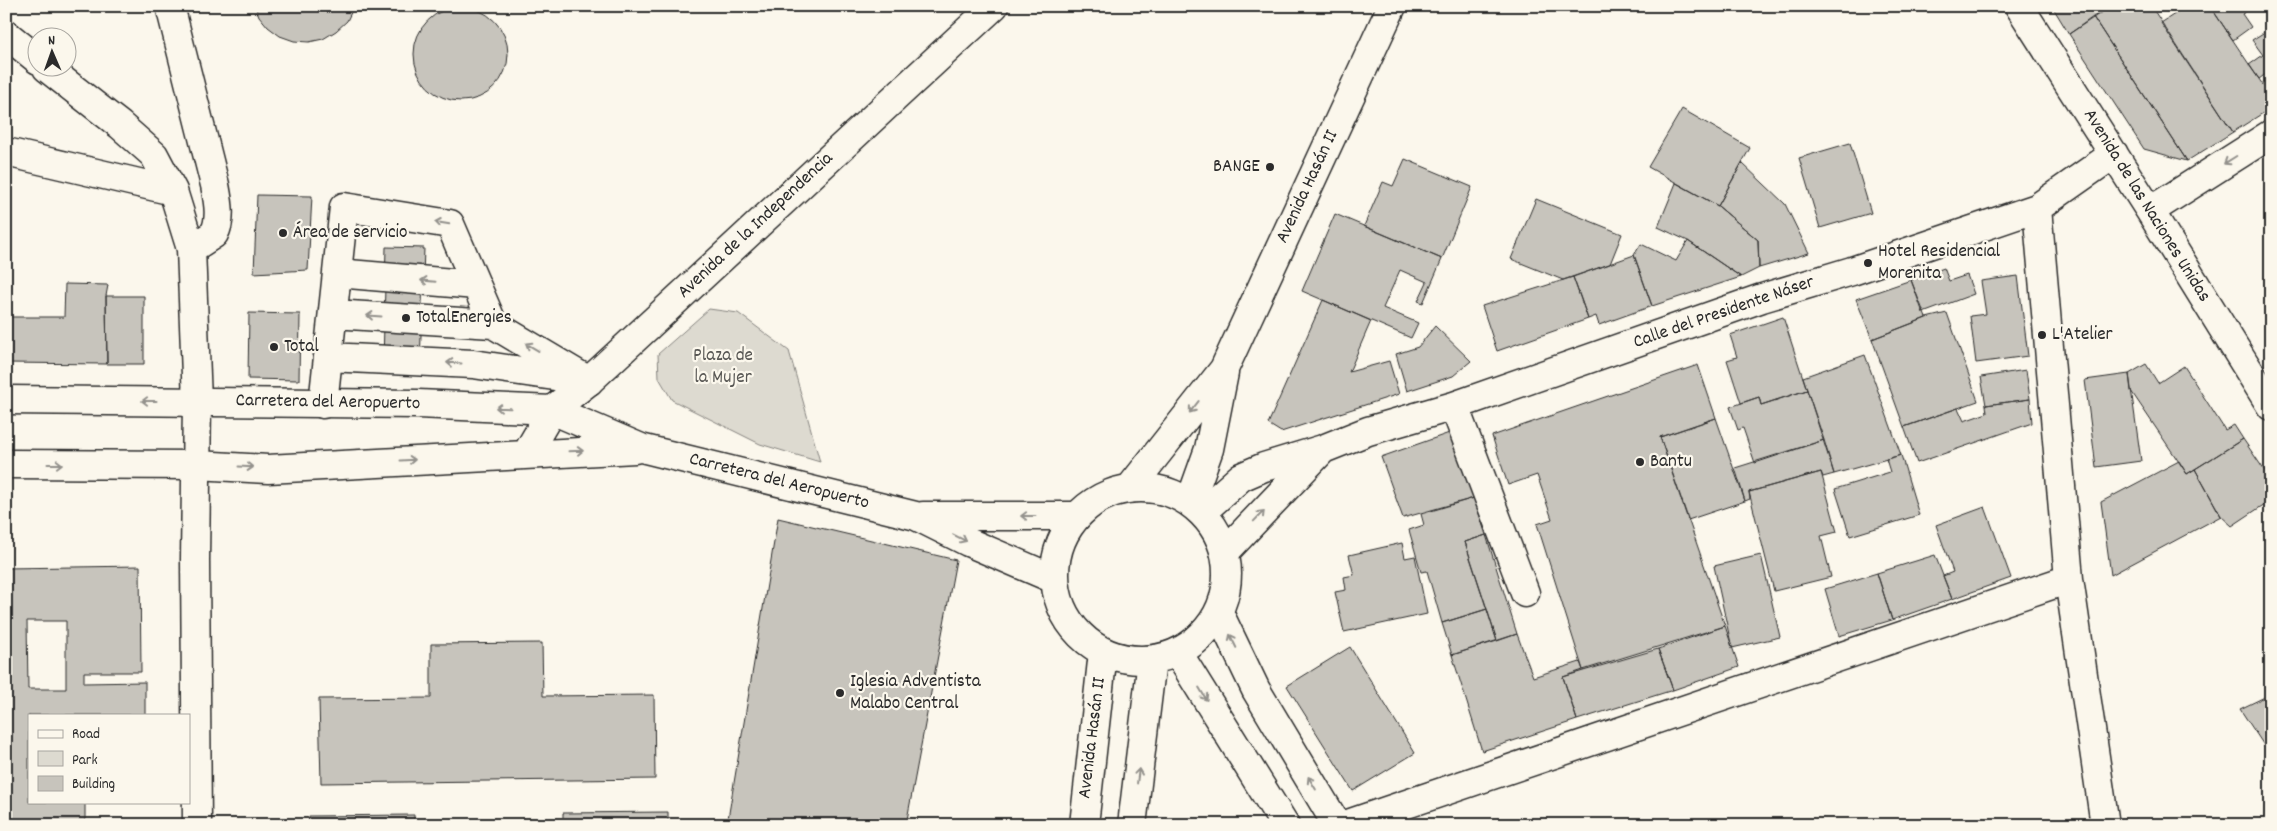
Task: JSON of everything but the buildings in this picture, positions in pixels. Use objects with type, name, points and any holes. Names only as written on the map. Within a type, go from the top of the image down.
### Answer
[{"type":"street","points":[[170,6],[215,185],[218,205],[219,219],[214,234],[190,249]]},
{"type":"street","name":"Avenida de la Independencia","points":[[527,453],[552,410],[589,381],[994,6]]},
{"type":"street","name":"Avenida Hasán II","points":[[1130,488],[1224,369],[1392,6]]},
{"type":"street","name":"Avenida de las Naciones Unidas","points":[[2019,6],[2150,210],[2271,406]]},
{"type":"street","points":[[6,34],[28,52]]},
{"type":"street","points":[[60,78],[120,125],[154,155],[173,190],[190,249],[198,401],[195,560],[196,825]]},
{"type":"street","points":[[2150,210],[2271,134]]},
{"type":"street","points":[[6,152],[173,190]]},
{"type":"street","name":"Calle del Presidente Náser","points":[[1196,507],[1241,478],[1264,467],[1323,449],[1368,431],[1454,406],[1762,298],[1852,271],[2037,208],[2114,154]]},
{"type":"street","points":[[324,404],[344,207],[450,224],[493,324]]},
{"type":"street","points":[[2037,208],[2069,579],[2106,825]]},
{"type":"street","points":[[337,273],[476,285]]},
{"type":"street","points":[[333,314],[493,324],[589,381]]},
{"type":"street","points":[[328,357],[473,364],[589,381]]},
{"type":"street","name":"Avenida Hasán II","points":[[1196,507],[1224,369]]},
{"type":"street","name":"Carretera del Aeropuerto","points":[[6,400],[418,404],[552,410],[641,448],[916,516],[968,542],[1054,578]]},
{"type":"street","points":[[1454,406],[1525,593]]},
{"type":"street","name":"Carretera del Aeropuerto","points":[[6,464],[197,465],[268,468],[641,448]]},
{"type":"street","name":"Calle del Presidente Náser","points":[[1225,552],[1323,449]]},
{"type":"street","points":[[1130,488],[1151,488],[1164,491],[1196,507],[1217,530],[1225,552],[1228,572],[1227,586],[1219,613],[1208,629],[1178,653],[1152,660],[1127,660],[1103,652],[1084,640],[1069,622],[1058,601],[1054,578],[1056,556],[1063,535],[1076,516],[1098,499],[1110,493],[1130,488]]},
{"type":"street","name":"Carretera del Aeropuerto","points":[[916,516],[1076,516]]},
{"type":"street","points":[[1345,825],[2069,579]]},
{"type":"street","points":[[1219,613],[1256,690],[1337,825]]},
{"type":"street","name":"Avenida Hasán II","points":[[1084,825],[1103,652]]},
{"type":"street","points":[[1178,653],[1285,825]]},
{"type":"street","points":[[1132,825],[1152,660]]},
{"type":"green space","name":"Plaza de la Mujer","points":[[709,309],[738,313],[789,351],[820,462],[760,444],[672,400],[659,378],[658,354]]},
{"type":"place","name":"BANGE","points":[[1270,167]]},
{"type":"place","name":"Área de servicio","points":[[283,233]]},
{"type":"place","name":"Hotel Residencial Morenita","points":[[1868,263]]},
{"type":"place","name":"TotalEnergies","points":[[406,318]]},
{"type":"place","name":"L'Atelier","points":[[2042,335]]},
{"type":"place","name":"Total","points":[[274,347]]},
{"type":"place","name":"Bantu","points":[[1640,462]]},
{"type":"place","name":"Iglesia Adventista Malabo Central","points":[[840,693]]}]
